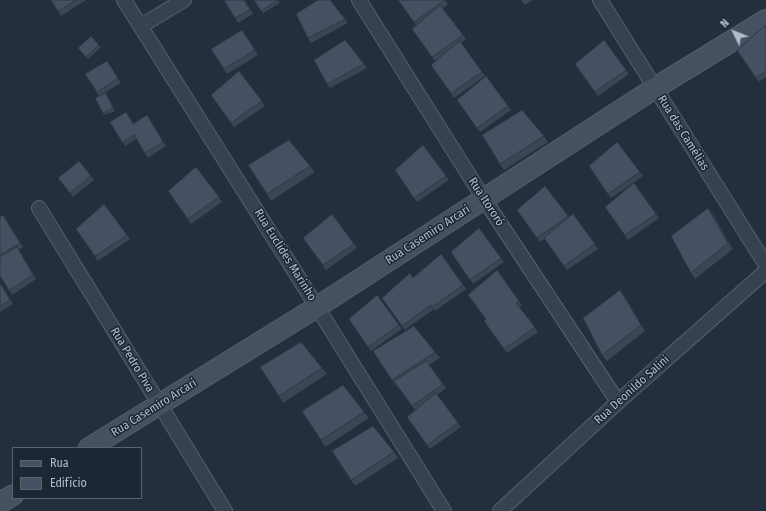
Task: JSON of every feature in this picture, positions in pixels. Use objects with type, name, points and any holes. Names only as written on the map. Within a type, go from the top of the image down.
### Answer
[{"type":"street","name":"Rua Euclides Marinho","points":[[124,0],[444,511]]},
{"type":"street","points":[[141,26],[184,0]]},
{"type":"street","name":"Rua Itororó","points":[[359,0],[484,199],[618,402]]},
{"type":"street","name":"Rua das Camélias","points":[[600,0],[766,265]]},
{"type":"street","name":"Rua Casemiro Arcari","points":[[91,447],[317,307],[655,88],[766,20]]},
{"type":"street","name":"Rua Pedro Piva","points":[[39,208],[225,511]]},
{"type":"street","name":"Rua Deonildo Salini","points":[[500,511],[618,402],[766,271]]},
{"type":"street","points":[[0,503],[12,496]]},
{"type":"building","points":[[51,0],[76,0],[58,11]]},
{"type":"building","points":[[224,0],[244,0],[250,10],[235,18]]},
{"type":"building","points":[[254,0],[278,0],[261,11]]},
{"type":"building","points":[[318,0],[330,0],[345,19],[308,38],[296,14]]},
{"type":"building","points":[[398,0],[445,0],[414,22]]},
{"type":"building","points":[[440,5],[463,35],[432,57],[412,29]]},
{"type":"building","points":[[765,26],[766,71],[756,78],[737,50]]},
{"type":"building","points":[[242,30],[255,50],[224,69],[211,49]]},
{"type":"building","points":[[91,36],[99,45],[86,57],[78,48]]},
{"type":"building","points":[[345,40],[364,64],[327,84],[314,60]]},
{"type":"building","points":[[604,40],[626,70],[595,92],[575,64]]},
{"type":"building","points":[[460,41],[482,72],[451,93],[431,65]]},
{"type":"building","points":[[107,61],[118,78],[97,92],[85,74]]},
{"type":"building","points":[[239,71],[262,101],[231,123],[211,95]]},
{"type":"building","points":[[486,76],[508,106],[477,128],[457,100]]},
{"type":"building","points":[[106,93],[113,108],[103,113],[95,98]]},
{"type":"building","points":[[522,110],[544,136],[500,164],[482,135]]},
{"type":"building","points":[[126,112],[133,124],[147,115],[163,142],[145,153],[134,135],[122,142],[110,122]]},
{"type":"building","points":[[289,140],[310,166],[267,194],[248,165]]},
{"type":"building","points":[[617,142],[640,172],[608,194],[589,166]]},
{"type":"building","points":[[423,145],[446,176],[414,198],[395,170]]},
{"type":"building","points":[[79,161],[91,176],[70,193],[58,178]]},
{"type":"building","points":[[196,167],[219,197],[188,219],[168,191]]},
{"type":"building","points":[[634,183],[656,214],[625,235],[605,207]]},
{"type":"building","points":[[545,186],[568,216],[537,238],[517,210]]},
{"type":"building","points":[[104,204],[127,235],[95,256],[76,229]]},
{"type":"building","points":[[708,208],[728,243],[691,273],[671,236]]},
{"type":"building","points":[[332,214],[354,244],[323,265],[303,238]]},
{"type":"building","points":[[573,214],[595,244],[564,266],[544,238]]},
{"type":"building","points":[[3,215],[20,243],[0,255],[0,217]]},
{"type":"building","points":[[479,228],[501,258],[470,280],[451,252]]},
{"type":"building","points":[[17,247],[33,275],[9,290],[0,276],[0,257]]},
{"type":"building","points":[[441,254],[463,285],[432,307],[431,305],[402,326],[382,298],[410,273],[413,278]]},
{"type":"building","points":[[497,270],[519,301],[516,303],[535,327],[504,349],[484,321],[486,319],[468,295]]},
{"type":"building","points":[[0,283],[10,300],[0,306]]},
{"type":"building","points":[[620,290],[641,325],[602,355],[583,318]]},
{"type":"building","points":[[377,295],[399,325],[368,347],[349,319]]},
{"type":"building","points":[[414,326],[435,352],[392,380],[373,351]]},
{"type":"building","points":[[301,342],[322,368],[279,396],[260,367]]},
{"type":"building","points":[[426,361],[443,384],[412,406],[394,381]]},
{"type":"building","points":[[343,385],[364,412],[321,440],[302,411]]},
{"type":"building","points":[[436,393],[458,423],[427,445],[407,417]]},
{"type":"building","points":[[373,426],[394,452],[351,480],[332,451]]}]
